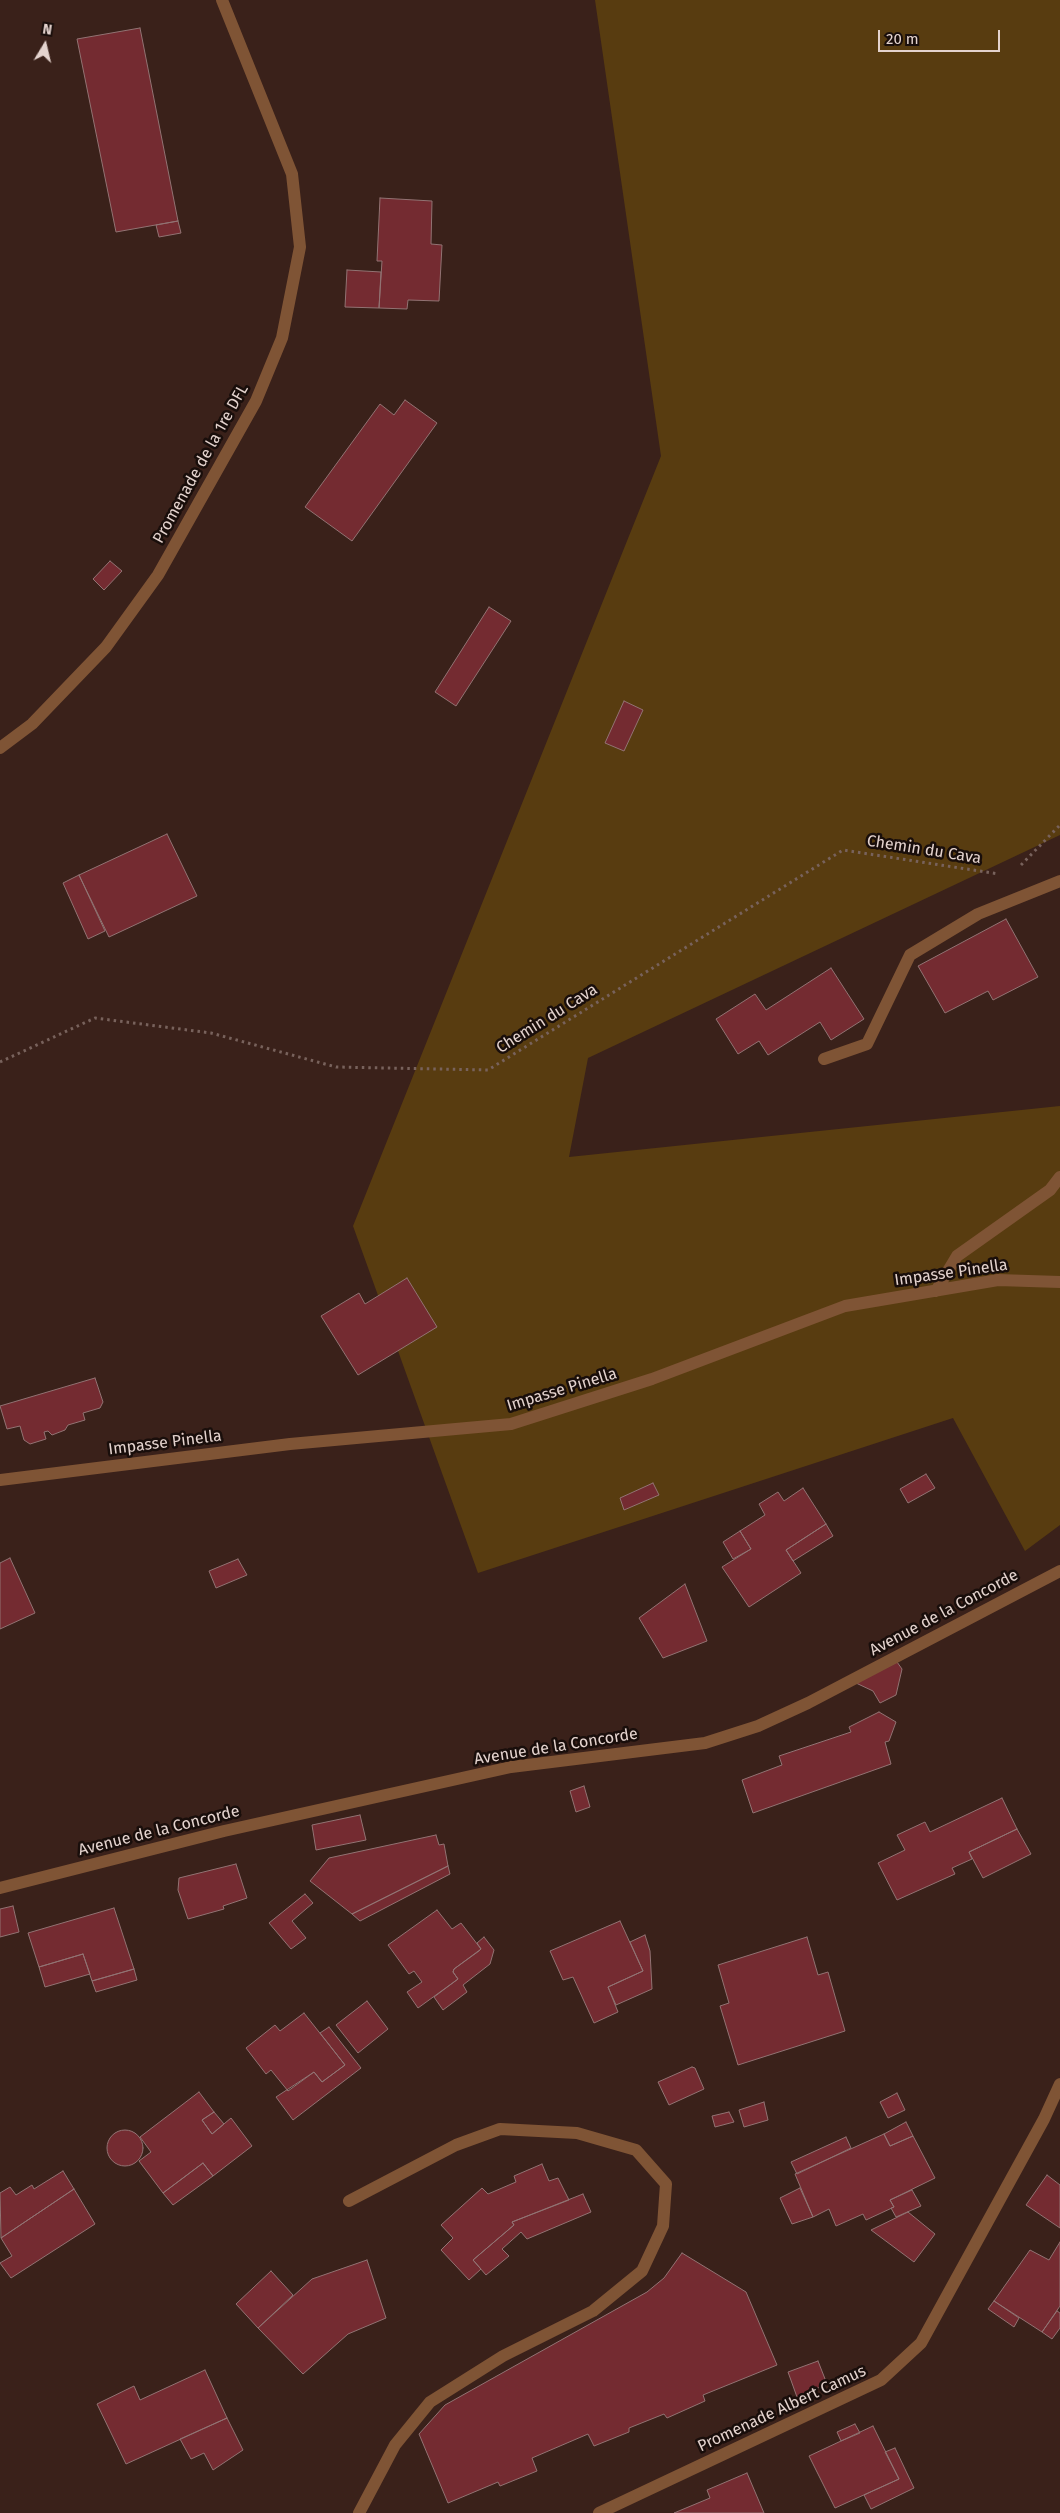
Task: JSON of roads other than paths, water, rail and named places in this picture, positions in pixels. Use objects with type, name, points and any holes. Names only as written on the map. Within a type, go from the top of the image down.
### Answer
[{"type":"street","name":"Promenade de la 1re DFL","points":[[0,748],[32,724],[106,646],[158,575],[256,401],[282,338],[300,247],[292,174],[222,0]]},
{"type":"street","points":[[824,1060],[867,1044],[910,955],[978,914],[1060,881]]},
{"type":"street","points":[[936,1290],[957,1256],[1050,1190],[1060,1177]]},
{"type":"street","name":"Impasse Pinella","points":[[0,1480],[290,1444],[511,1424],[652,1379],[845,1306],[998,1280],[1060,1282]]},
{"type":"street","name":"Avenue de la Concorde","points":[[0,1888],[224,1831],[512,1767],[705,1742],[758,1726],[808,1703],[1060,1571]]},
{"type":"street","name":"Promenade Albert Camus","points":[[599,2513],[881,2380],[920,2343],[1044,2119],[1060,2084]]},
{"type":"street","points":[[349,2201],[456,2145],[500,2129],[577,2132],[636,2150],[666,2184],[663,2226],[642,2271],[593,2311],[503,2356],[430,2402],[395,2445],[360,2513]]}]
